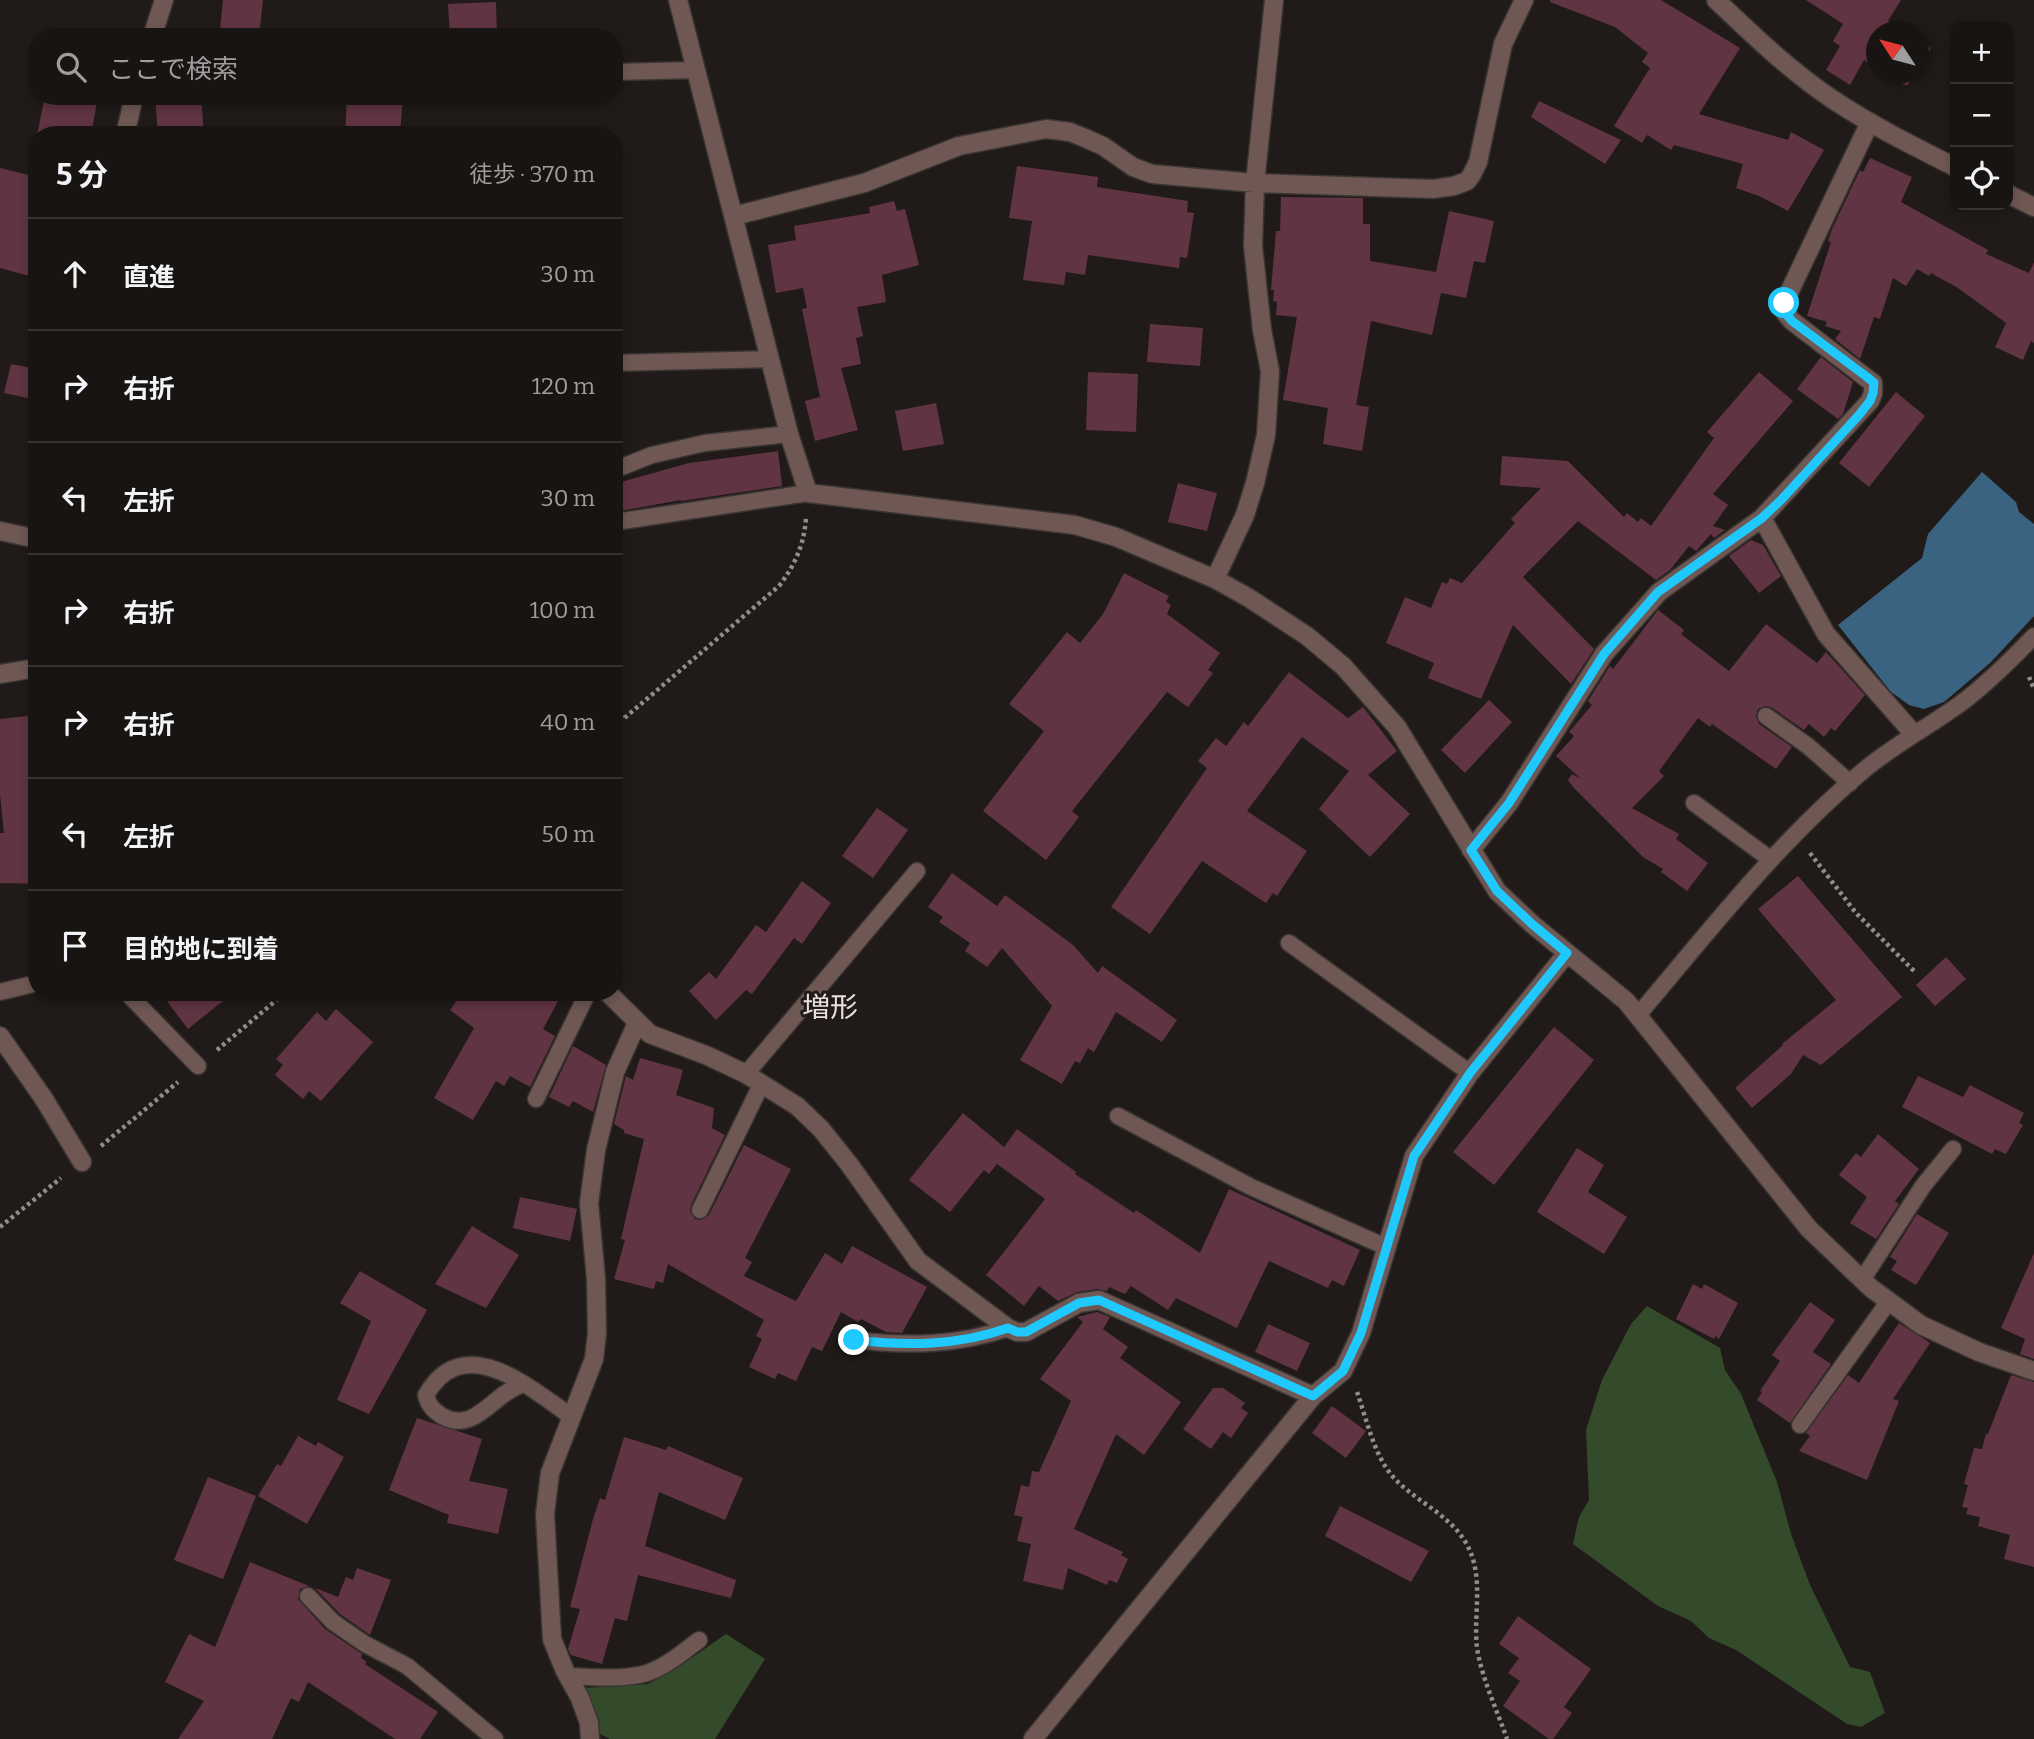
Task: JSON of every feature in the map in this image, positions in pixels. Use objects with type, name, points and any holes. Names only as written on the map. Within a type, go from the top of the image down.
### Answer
[{"type":"street","points":[[155,28],[164,0]]},
{"type":"street","points":[[678,0],[789,435],[808,493],[1075,524],[1116,537],[1215,579],[1307,636],[1343,666],[1397,727],[1497,891],[1532,924],[1626,1001],[1810,1229],[1862,1280],[1921,1325],[1979,1352],[2034,1371]]},
{"type":"street","points":[[1215,579],[1245,515],[1266,435],[1270,370],[1262,330],[1254,246],[1255,183],[1274,0]]},
{"type":"street","points":[[734,216],[864,183],[959,146],[1046,129],[1070,132],[1086,138],[1103,146],[1133,167],[1152,174],[1255,183],[1433,189],[1467,181],[1478,162],[1503,44],[1524,0]]},
{"type":"street","points":[[1728,4],[1740,25],[1830,98],[1950,164]]},
{"type":"street","points":[[127,126],[132,105]]},
{"type":"street","points":[[1471,850],[1509,803],[1604,654],[1658,592],[1762,518],[1859,415],[1873,393],[1874,383],[1792,321],[1786,314],[1784,303],[1870,122]]},
{"type":"street","points":[[2013,196],[2034,207]]},
{"type":"street","points":[[1762,518],[1826,635],[1913,733]]},
{"type":"street","points":[[0,531],[28,537]]},
{"type":"street","points":[[0,674],[28,669]]},
{"type":"street","points":[[1034,1739],[1313,1396],[1343,1371],[1361,1333],[1414,1156],[1470,1073],[1567,953]]},
{"type":"street","points":[[616,1001],[650,1034],[746,1074],[797,1107],[821,1129],[849,1164],[918,1261],[1008,1328],[1026,1332],[1079,1303],[1099,1300],[1313,1396]]},
{"type":"street","points":[[590,1739],[589,1723],[580,1698],[552,1639],[545,1514],[550,1473],[594,1359],[597,1333],[589,1203],[596,1150],[615,1072],[637,1023]]},
{"type":"street","points":[[0,1036],[82,1161]]},
{"type":"lane","points":[[623,72],[695,70]]},
{"type":"lane","points":[[623,363],[769,359]]},
{"type":"lane","points":[[623,466],[652,455],[705,443],[789,435]]},
{"type":"lane","points":[[623,521],[808,493]]},
{"type":"lane","points":[[1638,1015],[1796,832],[1850,783],[1913,733],[1960,704],[2011,660],[2034,636]]},
{"type":"lane","points":[[1766,716],[1808,746],[1850,783]]},
{"type":"lane","points":[[1694,803],[1770,859]]},
{"type":"lane","points":[[746,1074],[917,871]]},
{"type":"lane","points":[[1289,943],[1470,1073]]},
{"type":"lane","points":[[0,992],[28,985]]},
{"type":"lane","points":[[135,1001],[198,1066]]},
{"type":"lane","points":[[536,1099],[584,1001]]},
{"type":"lane","points":[[700,1210],[762,1083]]},
{"type":"lane","points":[[1118,1116],[1251,1187],[1386,1247]]},
{"type":"lane","points":[[1862,1280],[1923,1186],[1953,1149]]},
{"type":"lane","points":[[1800,1425],[1889,1301]]},
{"type":"lane","points":[[854,1340],[898,1345],[935,1343],[979,1338],[1008,1328]]},
{"type":"lane","points":[[522,1384],[470,1420],[452,1421],[428,1405],[426,1395],[434,1380],[446,1371],[480,1363],[496,1368],[522,1384],[572,1416]]},
{"type":"lane","points":[[309,1596],[332,1622],[365,1644],[407,1666],[495,1739]]},
{"type":"lane","points":[[568,1676],[606,1677],[645,1673],[668,1663],[699,1640]]},
{"type":"path","points":[[625,719],[779,586],[802,547],[808,493]]},
{"type":"path","points":[[1796,832],[1856,913],[1916,973]]},
{"type":"path","points":[[0,1227],[275,1001]]},
{"type":"path","points":[[1343,1371],[1357,1392],[1386,1467],[1395,1479],[1438,1514],[1465,1542],[1475,1563],[1478,1588],[1477,1647],[1481,1667],[1507,1739]]},
{"type":"green space","points":[[1647,1306],[1720,1348],[1725,1370],[1741,1394],[1777,1482],[1791,1534],[1810,1585],[1850,1667],[1870,1672],[1885,1713],[1861,1727],[1847,1724],[1736,1650],[1709,1638],[1691,1621],[1658,1606],[1573,1544],[1579,1517],[1589,1500],[1586,1430],[1602,1380],[1631,1324]]},
{"type":"green space","points":[[726,1634],[765,1659],[715,1739],[610,1739],[598,1733],[585,1688],[648,1684],[677,1668]]},
{"type":"water","points":[[1982,472],[2016,502],[2019,512],[2034,524],[2034,616],[1990,663],[1944,702],[1924,709],[1909,705],[1891,692],[1838,625],[1922,558],[1928,534]]},
{"type":"building","points":[[223,0],[263,0],[260,28],[220,28]]},
{"type":"building","points":[[1550,0],[1661,0],[1740,48],[1699,114],[1788,140],[1791,132],[1824,150],[1788,211],[1736,188],[1743,164],[1674,145],[1671,150],[1647,135],[1642,143],[1614,126],[1650,68],[1642,62],[1648,53],[1615,27]]},
{"type":"building","points":[[1806,0],[1901,0],[1888,21],[1866,21],[1866,61],[1864,60],[1850,85],[1826,70],[1840,46],[1833,41],[1843,24]]},
{"type":"building","points":[[496,2],[497,28],[449,28],[448,4]]},
{"type":"building","points":[[1539,101],[1621,140],[1605,164],[1531,117]]},
{"type":"building","points":[[43,105],[96,105],[93,126],[39,126]]},
{"type":"building","points":[[156,105],[202,105],[203,126],[157,126]]},
{"type":"building","points":[[347,105],[402,105],[401,126],[345,126]]},
{"type":"building","points":[[1870,158],[1912,177],[1901,202],[1988,250],[1986,254],[2029,273],[2034,262],[2034,343],[2031,341],[2023,360],[1995,347],[2006,323],[1958,288],[1931,273],[1929,276],[1917,269],[1906,286],[1893,278],[1880,319],[1874,317],[1860,359],[1835,339],[1841,331],[1825,326],[1827,322],[1807,316],[1831,242],[1828,241],[1832,229],[1860,170],[1863,172]]},
{"type":"building","points":[[1017,166],[1098,177],[1097,187],[1188,201],[1187,212],[1194,213],[1187,258],[1180,257],[1179,268],[1088,255],[1085,275],[1066,272],[1064,285],[1023,280],[1032,221],[1009,218]]},
{"type":"building","points":[[0,168],[28,175],[28,276],[0,268]]},
{"type":"building","points":[[1281,197],[1363,198],[1363,224],[1370,224],[1370,261],[1436,272],[1449,211],[1494,221],[1485,263],[1474,261],[1466,298],[1441,293],[1432,335],[1371,321],[1356,405],[1369,407],[1362,451],[1323,444],[1328,408],[1283,400],[1297,317],[1276,315],[1277,302],[1273,301],[1274,290],[1271,290],[1276,231],[1280,231]]},
{"type":"building","points":[[894,201],[897,211],[905,209],[919,265],[882,275],[886,302],[857,307],[863,336],[856,338],[861,364],[841,368],[858,430],[815,441],[805,401],[820,397],[802,309],[807,308],[803,288],[776,293],[768,245],[796,240],[794,226],[870,213],[869,207]]},
{"type":"building","points":[[1150,324],[1203,328],[1200,366],[1147,362]]},
{"type":"building","points":[[1821,357],[1853,382],[1843,414],[1838,419],[1797,389]]},
{"type":"building","points":[[11,364],[28,367],[28,398],[4,393]]},
{"type":"building","points":[[1088,372],[1138,374],[1136,432],[1086,430]]},
{"type":"building","points":[[1759,372],[1793,401],[1713,494],[1728,505],[1713,526],[1725,530],[1714,538],[1711,534],[1696,551],[1689,546],[1670,570],[1656,580],[1578,521],[1523,577],[1594,649],[1571,684],[1513,625],[1481,699],[1428,678],[1434,663],[1386,643],[1405,597],[1431,608],[1442,582],[1447,584],[1450,578],[1462,583],[1515,523],[1511,519],[1541,488],[1500,485],[1502,456],[1568,461],[1624,517],[1627,513],[1638,522],[1641,518],[1651,526],[1714,438],[1707,432]]},
{"type":"building","points":[[1896,392],[1925,416],[1869,487],[1839,463]]},
{"type":"building","points":[[936,403],[944,444],[903,451],[895,411]]},
{"type":"building","points":[[778,451],[782,486],[623,510],[623,481],[689,463]]},
{"type":"building","points":[[1178,483],[1217,493],[1207,531],[1168,522]]},
{"type":"building","points":[[1751,540],[1763,545],[1781,576],[1759,593],[1729,556]]},
{"type":"building","points":[[1124,573],[1169,596],[1166,602],[1171,605],[1167,614],[1220,653],[1208,670],[1213,673],[1188,707],[1167,692],[1072,811],[1079,817],[1046,860],[983,811],[1044,731],[1009,704],[1067,632],[1080,643],[1103,614]]},
{"type":"building","points":[[1658,610],[1684,630],[1681,634],[1729,671],[1766,624],[1817,663],[1826,652],[1865,695],[1835,731],[1831,728],[1824,737],[1809,724],[1804,730],[1771,707],[1758,709],[1756,716],[1759,724],[1792,747],[1776,769],[1712,724],[1710,727],[1698,718],[1659,771],[1664,776],[1632,808],[1679,834],[1676,839],[1708,863],[1687,891],[1661,872],[1663,869],[1643,857],[1573,787],[1568,780],[1572,774],[1581,779],[1556,756],[1574,736],[1569,732],[1592,705],[1588,701],[1610,666],[1613,669]]},
{"type":"building","points":[[1289,672],[1348,718],[1363,707],[1397,751],[1368,775],[1410,814],[1370,857],[1319,809],[1349,771],[1302,737],[1247,811],[1307,851],[1277,896],[1273,893],[1266,903],[1202,861],[1150,934],[1111,907],[1207,768],[1198,761],[1216,738],[1226,746],[1244,722],[1248,726]]},
{"type":"building","points":[[1489,700],[1512,722],[1465,773],[1441,750]]},
{"type":"building","points":[[28,716],[28,884],[0,883],[0,833],[4,833],[0,794],[0,719]]},
{"type":"building","points":[[877,808],[908,830],[873,878],[842,856]]},
{"type":"building","points":[[952,873],[997,906],[1005,895],[1073,945],[1098,973],[1102,966],[1177,1020],[1162,1042],[1116,1012],[1094,1052],[1088,1048],[1080,1063],[1075,1061],[1062,1084],[1020,1060],[1052,1006],[1002,948],[987,967],[965,951],[970,943],[939,922],[943,917],[928,907]]},
{"type":"building","points":[[1798,876],[1902,997],[1821,1065],[1803,1055],[1791,1074],[1752,1108],[1735,1088],[1782,1044],[1836,1000],[1758,909]]},
{"type":"building","points":[[802,881],[831,903],[802,944],[794,938],[752,994],[746,990],[716,1020],[689,991],[709,972],[716,979],[756,925],[766,932]]},
{"type":"building","points":[[1946,957],[1966,979],[1935,1006],[1916,985]]},
{"type":"building","points":[[167,1001],[223,1001],[188,1029]]},
{"type":"building","points":[[456,1001],[558,1001],[543,1029],[555,1036],[530,1087],[510,1076],[504,1086],[496,1081],[473,1120],[434,1098],[474,1028],[450,1010]]},
{"type":"building","points":[[336,1009],[373,1042],[321,1101],[309,1091],[303,1099],[275,1075],[283,1065],[276,1059],[317,1012],[326,1021]]},
{"type":"building","points":[[1554,1027],[1594,1060],[1494,1185],[1453,1152]]},
{"type":"building","points":[[573,1046],[606,1065],[593,1112],[573,1101],[569,1107],[549,1097]]},
{"type":"building","points":[[640,1058],[683,1070],[676,1095],[714,1108],[712,1128],[725,1135],[691,1205],[690,1211],[695,1219],[701,1220],[709,1215],[744,1145],[791,1169],[745,1258],[752,1262],[744,1276],[796,1301],[825,1253],[842,1264],[852,1246],[927,1287],[902,1333],[886,1332],[861,1319],[858,1322],[841,1312],[822,1351],[812,1347],[796,1381],[778,1373],[775,1379],[749,1367],[762,1339],[756,1336],[764,1320],[668,1264],[663,1283],[656,1281],[654,1289],[614,1279],[625,1240],[621,1239],[644,1139],[624,1133],[624,1130],[614,1124],[626,1076],[633,1080]]},
{"type":"building","points":[[1918,1076],[1963,1097],[1970,1085],[2024,1113],[2019,1123],[2023,1125],[2006,1154],[1995,1149],[1992,1154],[1902,1107]]},
{"type":"building","points":[[963,1113],[1004,1147],[1017,1129],[1076,1172],[1075,1174],[1134,1213],[1136,1210],[1200,1253],[1229,1189],[1360,1250],[1344,1286],[1332,1280],[1328,1288],[1269,1261],[1237,1328],[1176,1298],[1168,1310],[1131,1286],[1125,1294],[1109,1287],[1107,1291],[1097,1289],[1077,1292],[1058,1301],[1039,1286],[1024,1306],[986,1275],[1045,1199],[997,1164],[989,1174],[984,1170],[950,1212],[909,1180]]},
{"type":"building","points":[[1878,1134],[1919,1169],[1895,1201],[1899,1204],[1876,1239],[1850,1223],[1867,1197],[1839,1175],[1856,1153],[1861,1157]]},
{"type":"building","points":[[1577,1148],[1604,1165],[1588,1192],[1627,1217],[1604,1254],[1537,1212]]},
{"type":"building","points":[[520,1197],[577,1209],[570,1241],[513,1228]]},
{"type":"building","points":[[1917,1214],[1949,1233],[1916,1285],[1891,1270],[1897,1261],[1890,1257]]},
{"type":"building","points":[[472,1226],[519,1255],[486,1308],[435,1284]]},
{"type":"building","points":[[2034,1253],[2034,1359],[2020,1354],[2025,1339],[2001,1328]]},
{"type":"building","points":[[360,1271],[427,1310],[369,1414],[337,1400],[371,1321],[340,1303]]},
{"type":"building","points":[[1693,1284],[1702,1289],[1704,1284],[1738,1303],[1719,1339],[1715,1336],[1714,1339],[1676,1319]]},
{"type":"building","points":[[1810,1302],[1835,1320],[1813,1352],[1831,1364],[1790,1423],[1757,1400],[1780,1361],[1772,1355]]},
{"type":"building","points":[[1097,1312],[1110,1317],[1103,1329],[1128,1347],[1120,1358],[1181,1402],[1144,1455],[1116,1434],[1074,1529],[1123,1552],[1121,1555],[1128,1559],[1117,1583],[1109,1580],[1107,1585],[1068,1568],[1063,1590],[1023,1581],[1031,1544],[1017,1541],[1023,1517],[1014,1515],[1021,1485],[1029,1487],[1032,1471],[1039,1472],[1071,1401],[1040,1379],[1083,1322],[1077,1317]]},
{"type":"building","points":[[1899,1323],[1930,1343],[1893,1399],[1899,1401],[1867,1480],[1799,1451],[1810,1436],[1806,1433],[1848,1375],[1859,1383]]},
{"type":"building","points":[[1268,1324],[1310,1343],[1297,1371],[1255,1352]]},
{"type":"building","points":[[2011,1375],[2034,1382],[2034,1567],[2004,1559],[2010,1535],[1978,1526],[1980,1517],[1966,1514],[1968,1508],[1962,1507],[1968,1485],[1964,1484],[1974,1448],[1982,1449]]},
{"type":"building","points":[[1213,1388],[1223,1388],[1245,1403],[1241,1408],[1248,1413],[1231,1438],[1223,1432],[1211,1449],[1183,1429]]},
{"type":"building","points":[[1332,1406],[1366,1431],[1346,1458],[1312,1433]]},
{"type":"building","points":[[417,1418],[482,1439],[469,1481],[508,1489],[498,1534],[447,1523],[449,1515],[389,1490]]},
{"type":"building","points":[[298,1436],[316,1446],[318,1442],[344,1457],[307,1524],[258,1496],[277,1464],[281,1466]]},
{"type":"building","points":[[624,1437],[666,1450],[668,1446],[743,1478],[725,1520],[659,1492],[645,1546],[736,1580],[731,1598],[638,1575],[627,1621],[615,1618],[602,1664],[571,1655],[568,1649],[580,1609],[570,1607],[593,1519],[600,1498],[605,1500]]},
{"type":"building","points":[[208,1477],[256,1496],[223,1579],[174,1560]]},
{"type":"building","points":[[1340,1506],[1429,1551],[1411,1582],[1325,1536]]},
{"type":"building","points":[[250,1562],[309,1586],[300,1589],[298,1599],[325,1629],[362,1654],[361,1658],[367,1662],[365,1664],[438,1712],[420,1739],[395,1739],[308,1682],[299,1702],[291,1698],[272,1739],[178,1739],[204,1701],[165,1682],[189,1634],[215,1647]]},
{"type":"building","points":[[357,1568],[391,1580],[370,1635],[340,1614],[315,1588],[338,1597],[346,1577],[353,1580]]},
{"type":"building","points":[[1518,1616],[1591,1669],[1564,1707],[1572,1713],[1553,1739],[1549,1739],[1503,1706],[1520,1681],[1508,1673],[1519,1658],[1499,1644]]},
{"type":"district","name":"増形","points":[[830,1007]]},
{"type":"route","points":[[854,1340],[898,1345],[979,1338],[1008,1328],[1026,1332],[1079,1303],[1099,1300],[1313,1396],[1343,1371],[1361,1333],[1414,1156],[1470,1073],[1567,953],[1497,891],[1471,850],[1509,803],[1604,654],[1658,592],[1762,518],[1870,401],[1874,383],[1792,321],[1786,314],[1784,303]]}]
